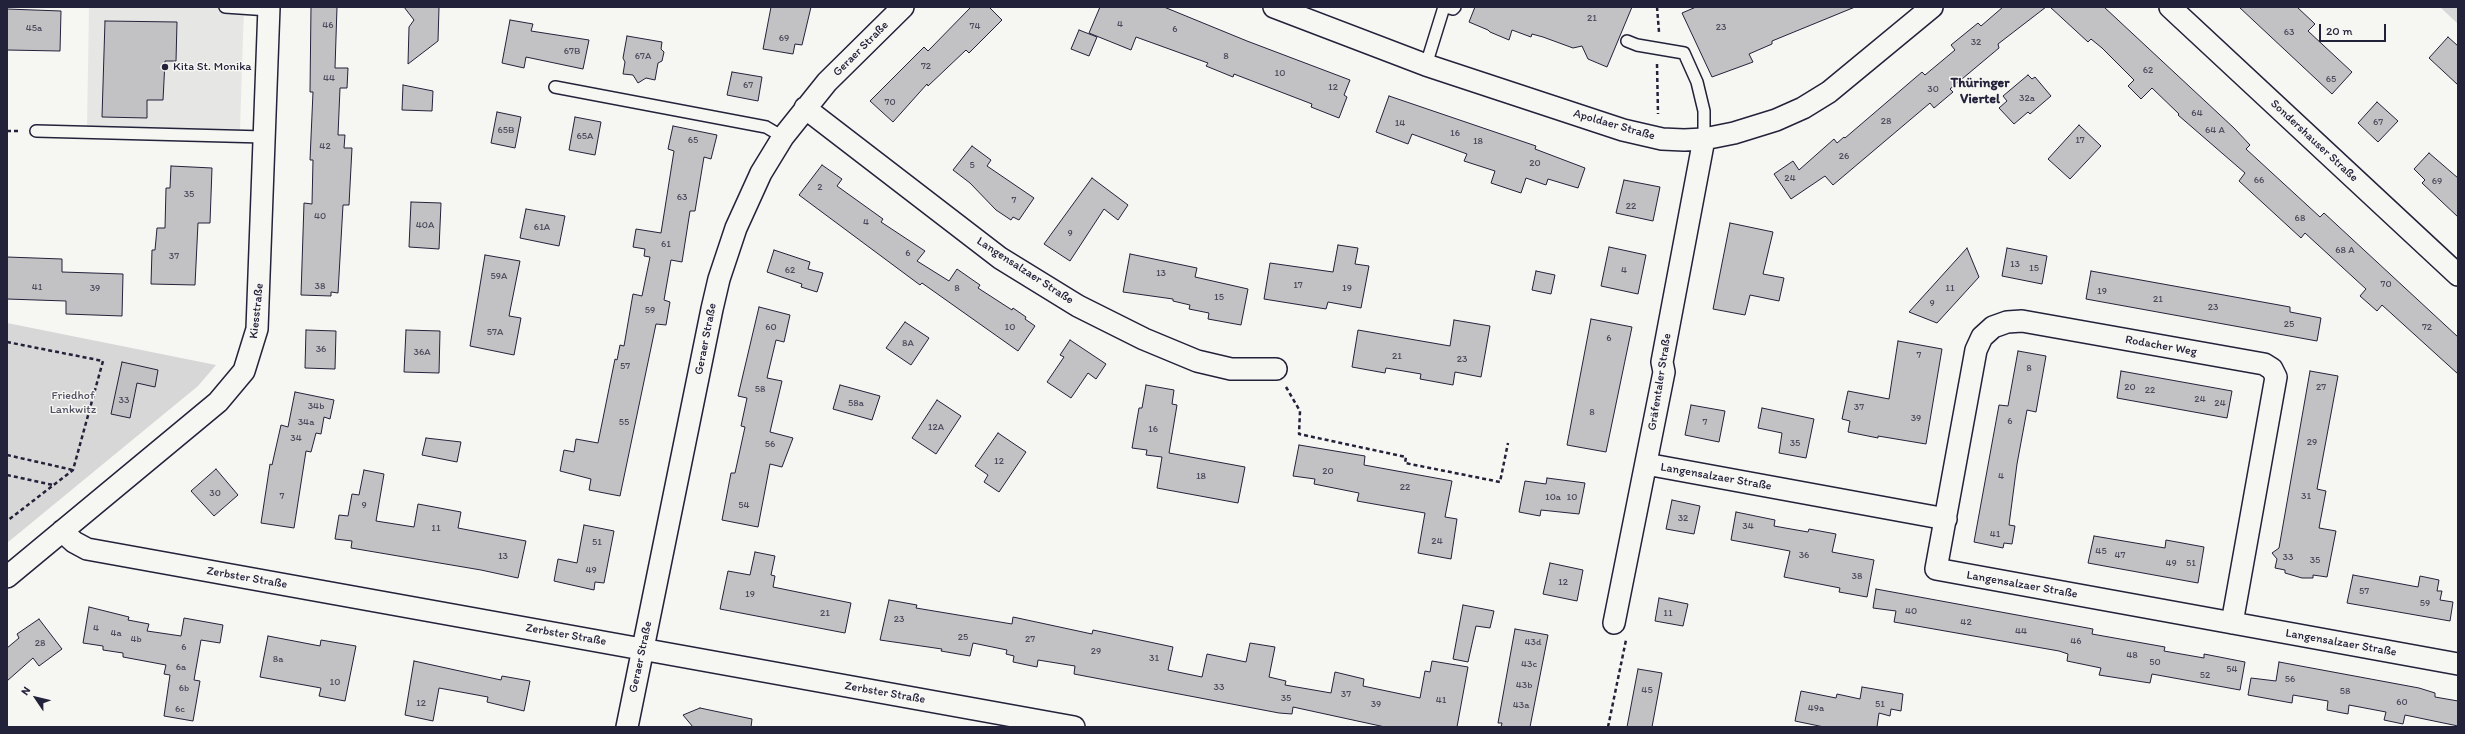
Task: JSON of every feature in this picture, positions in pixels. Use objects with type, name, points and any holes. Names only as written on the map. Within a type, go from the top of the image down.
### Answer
[{"type":"street","name":"Geraer Straße","points":[[627,727],[719,280],[745,204],[783,137],[805,108],[846,62],[903,7]]},
{"type":"street","name":"Apoldaer Straße","points":[[1274,7],[1426,65],[1623,130],[1662,139],[1704,139],[1776,120],[1803,108],[1829,92],[1932,7]]},
{"type":"street","name":"Sondershauser Straße","points":[[2170,7],[2458,275]]},
{"type":"street","name":"Kiesstraße","points":[[7,577],[218,402],[234,386],[244,371],[251,353],[257,329],[269,9]]},
{"type":"street","name":"Langensalzaer Straße","points":[[805,108],[1000,258],[1078,306],[1144,339],[1197,361],[1230,369],[1276,369]]},
{"type":"street","name":"Gräfentaler Straße","points":[[1619,629],[1646,464],[1664,372],[1662,362],[1702,162],[1704,139]]},
{"type":"street","name":"Rodacher Weg","points":[[1946,519],[1976,350],[1982,337],[1993,327],[2007,322],[2022,320],[2264,364],[2272,369],[2276,377],[2232,623]]},
{"type":"street","name":"Langensalzaer Straße","points":[[1646,464],[1946,519],[1936,569],[2458,664]]},
{"type":"street","name":"Zerbster Straße","points":[[62,531],[74,542],[87,549],[643,648],[1074,727]]},
{"type":"lane","points":[[225,7],[269,9]]},
{"type":"lane","points":[[1426,65],[1445,7],[1453,9],[1455,7]]},
{"type":"lane","points":[[1627,41],[1637,45],[1684,53],[1697,82],[1705,114],[1704,139]]},
{"type":"lane","points":[[555,87],[766,127],[783,137]]},
{"type":"lane","points":[[36,131],[264,137]]},
{"type":"path","points":[[7,342],[103,361],[73,470],[7,521]]},
{"type":"path","points":[[1276,369],[1300,411],[1299,434],[1406,457],[1405,463],[1500,482],[1508,443]]},
{"type":"path","points":[[7,455],[73,470]]},
{"type":"path","points":[[7,475],[53,485]]},
{"type":"path","points":[[1608,727],[1627,642],[1619,629]]},
{"type":"shaded area","name":"Kita St. Monika","points":[[89,7],[244,7],[240,130],[87,126]]},
{"type":"green space","points":[[2440,7],[2458,7],[2458,24]]},
{"type":"green space","name":"Friedhof Lankwitz","points":[[7,323],[216,365],[198,386],[7,543]]},
{"type":"building","points":[[311,7],[337,7],[335,68],[348,68],[347,88],[340,88],[338,135],[345,135],[344,148],[352,148],[349,205],[343,205],[338,293],[331,292],[331,296],[301,295],[304,203],[312,204],[313,160],[310,160],[313,92],[310,92]]},
{"type":"building","points":[[404,7],[439,7],[438,41],[408,64],[409,27],[414,20]]},
{"type":"building","points":[[771,7],[811,7],[802,45],[795,44],[793,54],[763,49]]},
{"type":"building","points":[[971,7],[989,7],[1002,20],[969,53],[966,50],[928,86],[927,84],[893,122],[870,101],[924,47],[928,51]]},
{"type":"building","points":[[1100,7],[1164,7],[1247,41],[1350,80],[1344,95],[1347,97],[1339,118],[1311,107],[1312,104],[1234,74],[1233,77],[1206,66],[1208,63],[1136,37],[1131,50],[1089,33]]},
{"type":"building","points":[[1475,7],[1632,7],[1607,67],[1588,59],[1582,46],[1573,48],[1543,37],[1532,34],[1531,37],[1512,30],[1509,40],[1490,32],[1469,22]]},
{"type":"building","points":[[1696,7],[1855,7],[1772,41],[1772,44],[1749,54],[1753,62],[1712,77],[1682,13]]},
{"type":"building","points":[[2003,7],[2046,7],[1998,44],[1999,48],[1950,89],[1953,92],[1934,108],[1930,103],[1833,185],[1825,176],[1791,199],[1774,174],[1793,161],[1799,170],[1834,139],[1837,143],[1844,137],[1845,138],[1922,72],[1925,75],[1955,50],[1951,45],[1978,23],[1981,26]]},
{"type":"building","points":[[2050,7],[2104,7],[2234,128],[2250,145],[2246,149],[2320,217],[2324,213],[2458,337],[2458,374],[2382,305],[2377,311],[2360,296],[2366,289],[2305,233],[2301,238],[2239,181],[2245,173],[2178,115],[2179,114],[2152,88],[2141,99],[2128,86],[2134,80],[2102,48],[2091,39],[2088,42]]},
{"type":"building","points":[[2239,7],[2297,7],[2315,24],[2308,31],[2352,72],[2332,94]]},
{"type":"building","points":[[7,9],[61,11],[60,51],[7,50]]},
{"type":"building","points":[[510,20],[533,24],[531,31],[589,40],[583,69],[526,57],[524,68],[502,63]]},
{"type":"building","points":[[105,21],[177,22],[176,61],[165,61],[163,100],[147,100],[147,118],[102,117]]},
{"type":"building","points":[[1079,30],[1097,37],[1089,56],[1071,49]]},
{"type":"building","points":[[627,36],[662,42],[661,49],[664,52],[662,61],[658,63],[655,80],[646,78],[638,83],[633,75],[623,74],[625,62],[623,58]]},
{"type":"building","points":[[2448,37],[2458,46],[2458,85],[2429,58]]},
{"type":"building","points":[[732,72],[762,77],[758,101],[727,95]]},
{"type":"building","points":[[2028,75],[2032,79],[2035,77],[2051,96],[2030,114],[2028,112],[2014,124],[1999,108],[2007,101],[2003,96]]},
{"type":"building","points":[[403,85],[433,91],[432,111],[402,110]]},
{"type":"building","points":[[1389,96],[1536,146],[1535,149],[1585,168],[1578,188],[1548,179],[1546,185],[1526,178],[1521,193],[1491,183],[1495,171],[1464,161],[1467,154],[1412,134],[1408,144],[1376,132]]},
{"type":"building","points":[[2377,102],[2398,121],[2378,142],[2358,123]]},
{"type":"building","points":[[497,112],[521,117],[515,148],[491,143]]},
{"type":"building","points":[[575,117],[601,122],[595,155],[569,150]]},
{"type":"building","points":[[2079,125],[2101,146],[2070,179],[2048,159]]},
{"type":"building","points":[[673,126],[717,135],[711,159],[704,157],[695,211],[690,211],[682,262],[671,260],[664,300],[670,302],[666,325],[656,324],[620,496],[589,490],[591,479],[560,471],[564,450],[574,452],[576,439],[598,443],[615,359],[617,360],[620,345],[624,346],[633,294],[642,296],[650,257],[644,256],[645,249],[633,247],[636,229],[661,233],[674,151],[668,149]]},
{"type":"building","points":[[972,146],[991,160],[987,166],[1034,198],[1019,220],[1013,217],[1011,220],[996,210],[970,183],[953,170]]},
{"type":"building","points":[[2429,153],[2458,178],[2458,217],[2422,183],[2425,180],[2414,169]]},
{"type":"building","points":[[822,165],[842,179],[837,186],[883,219],[881,222],[925,251],[917,261],[949,281],[957,269],[980,285],[978,288],[1012,310],[1013,308],[1026,317],[1025,319],[1035,326],[1018,351],[922,283],[920,285],[799,195]]},
{"type":"building","points":[[171,166],[212,168],[210,223],[198,223],[195,285],[151,284],[152,250],[155,250],[157,228],[165,228],[166,188],[170,188]]},
{"type":"building","points":[[1092,178],[1128,205],[1118,220],[1104,209],[1070,261],[1044,244]]},
{"type":"building","points":[[1624,180],[1660,187],[1653,221],[1616,213]]},
{"type":"building","points":[[411,202],[441,203],[439,249],[409,247]]},
{"type":"building","points":[[526,209],[565,216],[559,246],[520,238]]},
{"type":"building","points":[[1730,223],[1773,232],[1763,274],[1784,278],[1779,301],[1750,295],[1745,315],[1713,309]]},
{"type":"building","points":[[1338,245],[1358,248],[1355,264],[1369,266],[1361,308],[1328,302],[1326,309],[1264,299],[1270,263],[1333,272]]},
{"type":"building","points":[[1609,247],[1646,255],[1638,294],[1601,286]]},
{"type":"building","points":[[1967,248],[1979,277],[1937,323],[1909,312]]},
{"type":"building","points":[[2007,248],[2047,256],[2042,284],[2002,276]]},
{"type":"building","points":[[774,250],[810,262],[808,269],[823,273],[817,292],[801,287],[802,284],[767,272]]},
{"type":"building","points":[[1130,254],[1197,268],[1195,277],[1248,289],[1241,325],[1208,319],[1209,313],[1189,309],[1190,305],[1173,301],[1173,299],[1123,292]]},
{"type":"building","points":[[485,255],[520,261],[509,316],[521,318],[514,355],[470,346]]},
{"type":"building","points":[[7,257],[62,259],[62,272],[123,274],[122,316],[66,314],[66,301],[7,299]]},
{"type":"building","points":[[1536,271],[1555,275],[1551,294],[1532,290]]},
{"type":"building","points":[[2091,271],[2290,307],[2290,312],[2321,318],[2317,341],[2086,299]]},
{"type":"building","points":[[759,307],[790,315],[784,342],[776,340],[767,378],[782,381],[770,432],[793,438],[782,467],[770,464],[758,527],[722,520],[731,473],[735,473],[745,427],[741,426],[747,398],[738,396]]},
{"type":"building","points":[[1591,319],[1632,327],[1606,452],[1567,445]]},
{"type":"building","points":[[1454,320],[1490,326],[1481,377],[1455,372],[1453,385],[1420,379],[1421,374],[1386,368],[1385,373],[1352,367],[1358,330],[1450,346]]},
{"type":"building","points":[[905,322],[929,338],[911,365],[886,348]]},
{"type":"building","points":[[306,330],[336,331],[335,369],[305,368]]},
{"type":"building","points":[[406,330],[440,331],[439,373],[404,372]]},
{"type":"building","points":[[1070,340],[1106,364],[1096,379],[1088,373],[1071,398],[1047,382],[1064,357],[1060,355]]},
{"type":"building","points":[[1898,341],[1942,349],[1926,444],[1878,436],[1878,438],[1848,432],[1850,421],[1842,419],[1848,391],[1889,399]]},
{"type":"building","points":[[2018,351],[2046,356],[2036,412],[2027,410],[2017,464],[2009,525],[2015,526],[2012,544],[2004,543],[2003,548],[1974,542],[1999,405],[2008,406]]},
{"type":"building","points":[[122,362],[158,370],[155,387],[137,383],[130,418],[111,414]]},
{"type":"building","points":[[2121,371],[2232,391],[2227,418],[2117,398]]},
{"type":"building","points":[[2310,371],[2338,376],[2317,489],[2326,491],[2319,528],[2336,531],[2327,577],[2313,575],[2313,578],[2302,578],[2285,573],[2285,570],[2275,568],[2277,559],[2272,553],[2279,548]]},
{"type":"building","points":[[840,385],[880,396],[872,420],[833,409]]},
{"type":"building","points":[[1146,385],[1174,390],[1172,404],[1177,405],[1169,453],[1245,467],[1238,503],[1157,488],[1162,457],[1146,455],[1147,450],[1132,448],[1139,408],[1142,408]]},
{"type":"building","points":[[295,392],[334,400],[330,419],[324,417],[321,434],[316,433],[311,452],[306,451],[294,528],[261,523],[270,464],[272,465],[281,425],[288,427]]},
{"type":"building","points":[[937,400],[961,416],[936,454],[912,438]]},
{"type":"building","points":[[1691,405],[1725,411],[1719,442],[1685,435]]},
{"type":"building","points":[[1762,408],[1814,419],[1806,458],[1779,453],[1782,433],[1758,428]]},
{"type":"building","points":[[998,433],[1026,452],[999,492],[984,482],[988,475],[975,466]]},
{"type":"building","points":[[426,438],[461,442],[457,462],[422,455]]},
{"type":"building","points":[[1299,445],[1365,456],[1364,465],[1452,481],[1445,517],[1457,519],[1451,559],[1418,553],[1425,513],[1357,501],[1359,493],[1314,484],[1315,479],[1293,476]]},
{"type":"building","points":[[216,469],[238,495],[214,516],[191,491]]},
{"type":"building","points":[[364,470],[384,474],[376,521],[414,527],[418,504],[461,512],[458,528],[526,541],[518,578],[481,570],[351,548],[352,541],[335,539],[339,515],[348,516],[352,494],[359,495]]},
{"type":"building","points":[[1547,478],[1585,483],[1579,514],[1541,510],[1540,516],[1519,512],[1525,481],[1546,484]]},
{"type":"building","points":[[1672,500],[1700,506],[1694,534],[1666,529]]},
{"type":"building","points":[[1736,512],[1775,520],[1774,526],[1808,532],[1809,529],[1836,534],[1832,552],[1874,560],[1867,597],[1839,592],[1840,588],[1784,577],[1790,551],[1731,540]]},
{"type":"building","points":[[584,525],[614,531],[604,583],[595,582],[594,590],[554,581],[558,559],[577,563]]},
{"type":"building","points":[[2094,536],[2165,548],[2166,540],[2204,547],[2198,583],[2088,563]]},
{"type":"building","points":[[755,552],[775,556],[771,575],[775,576],[773,587],[851,603],[845,633],[720,609],[728,571],[750,575]]},
{"type":"building","points":[[1550,563],[1583,570],[1577,601],[1543,594]]},
{"type":"building","points":[[2353,575],[2418,587],[2420,576],[2439,580],[2437,591],[2442,591],[2440,600],[2453,602],[2450,621],[2347,603]]},
{"type":"building","points":[[1876,589],[2093,629],[2092,634],[2165,647],[2164,651],[2204,658],[2204,654],[2245,662],[2240,690],[2152,674],[2150,683],[2099,675],[2101,668],[2067,661],[2068,654],[2059,651],[1894,622],[1896,611],[1873,608]]},
{"type":"building","points":[[1659,598],[1688,604],[1683,626],[1655,621]]},
{"type":"building","points":[[889,600],[917,605],[916,608],[1012,624],[1013,617],[1092,634],[1093,630],[1173,647],[1168,670],[1202,677],[1207,654],[1246,662],[1250,643],[1275,647],[1269,677],[1286,681],[1285,685],[1331,693],[1335,672],[1364,679],[1363,686],[1420,698],[1425,671],[1430,672],[1432,661],[1468,667],[1457,727],[1385,727],[1293,707],[1292,714],[1279,713],[1074,674],[1075,666],[1038,660],[1037,667],[1013,662],[1014,656],[1006,654],[1007,650],[973,643],[970,656],[941,651],[942,649],[880,640]]},
{"type":"building","points":[[1463,605],[1494,611],[1490,628],[1476,626],[1468,662],[1453,659]]},
{"type":"building","points":[[89,607],[129,617],[128,620],[149,624],[147,631],[181,636],[184,618],[223,625],[220,643],[201,640],[194,680],[200,681],[193,721],[164,716],[170,675],[164,674],[166,665],[123,657],[123,653],[103,650],[103,646],[83,643]]},
{"type":"building","points":[[39,619],[62,649],[39,666],[33,658],[7,681],[7,648],[19,638],[17,634]]},
{"type":"building","points":[[1515,629],[1548,635],[1530,727],[1501,727],[1502,723],[1498,723]]},
{"type":"building","points":[[268,636],[320,646],[321,640],[356,646],[345,701],[319,696],[321,688],[260,677]]},
{"type":"building","points":[[414,661],[501,680],[502,676],[530,681],[524,711],[487,702],[488,697],[439,688],[433,721],[405,715]]},
{"type":"building","points":[[2279,662],[2419,688],[2435,693],[2435,697],[2458,701],[2458,726],[2405,715],[2403,724],[2384,720],[2386,712],[2349,705],[2348,714],[2327,710],[2328,701],[2293,695],[2292,703],[2248,695],[2251,678],[2276,681]]},
{"type":"building","points":[[1638,669],[1662,673],[1652,727],[1627,727]]},
{"type":"building","points":[[1862,687],[1903,694],[1901,711],[1891,709],[1890,716],[1879,713],[1877,727],[1824,727],[1795,721],[1801,691],[1836,698],[1837,694],[1860,699]]},
{"type":"building","points":[[700,708],[752,719],[751,727],[693,727],[683,715]]},
{"type":"place","name":"Kita St. Monika","points":[[165,67]]},
{"type":"district","name":"Thüringer Viertel","points":[[1980,92]]}]
